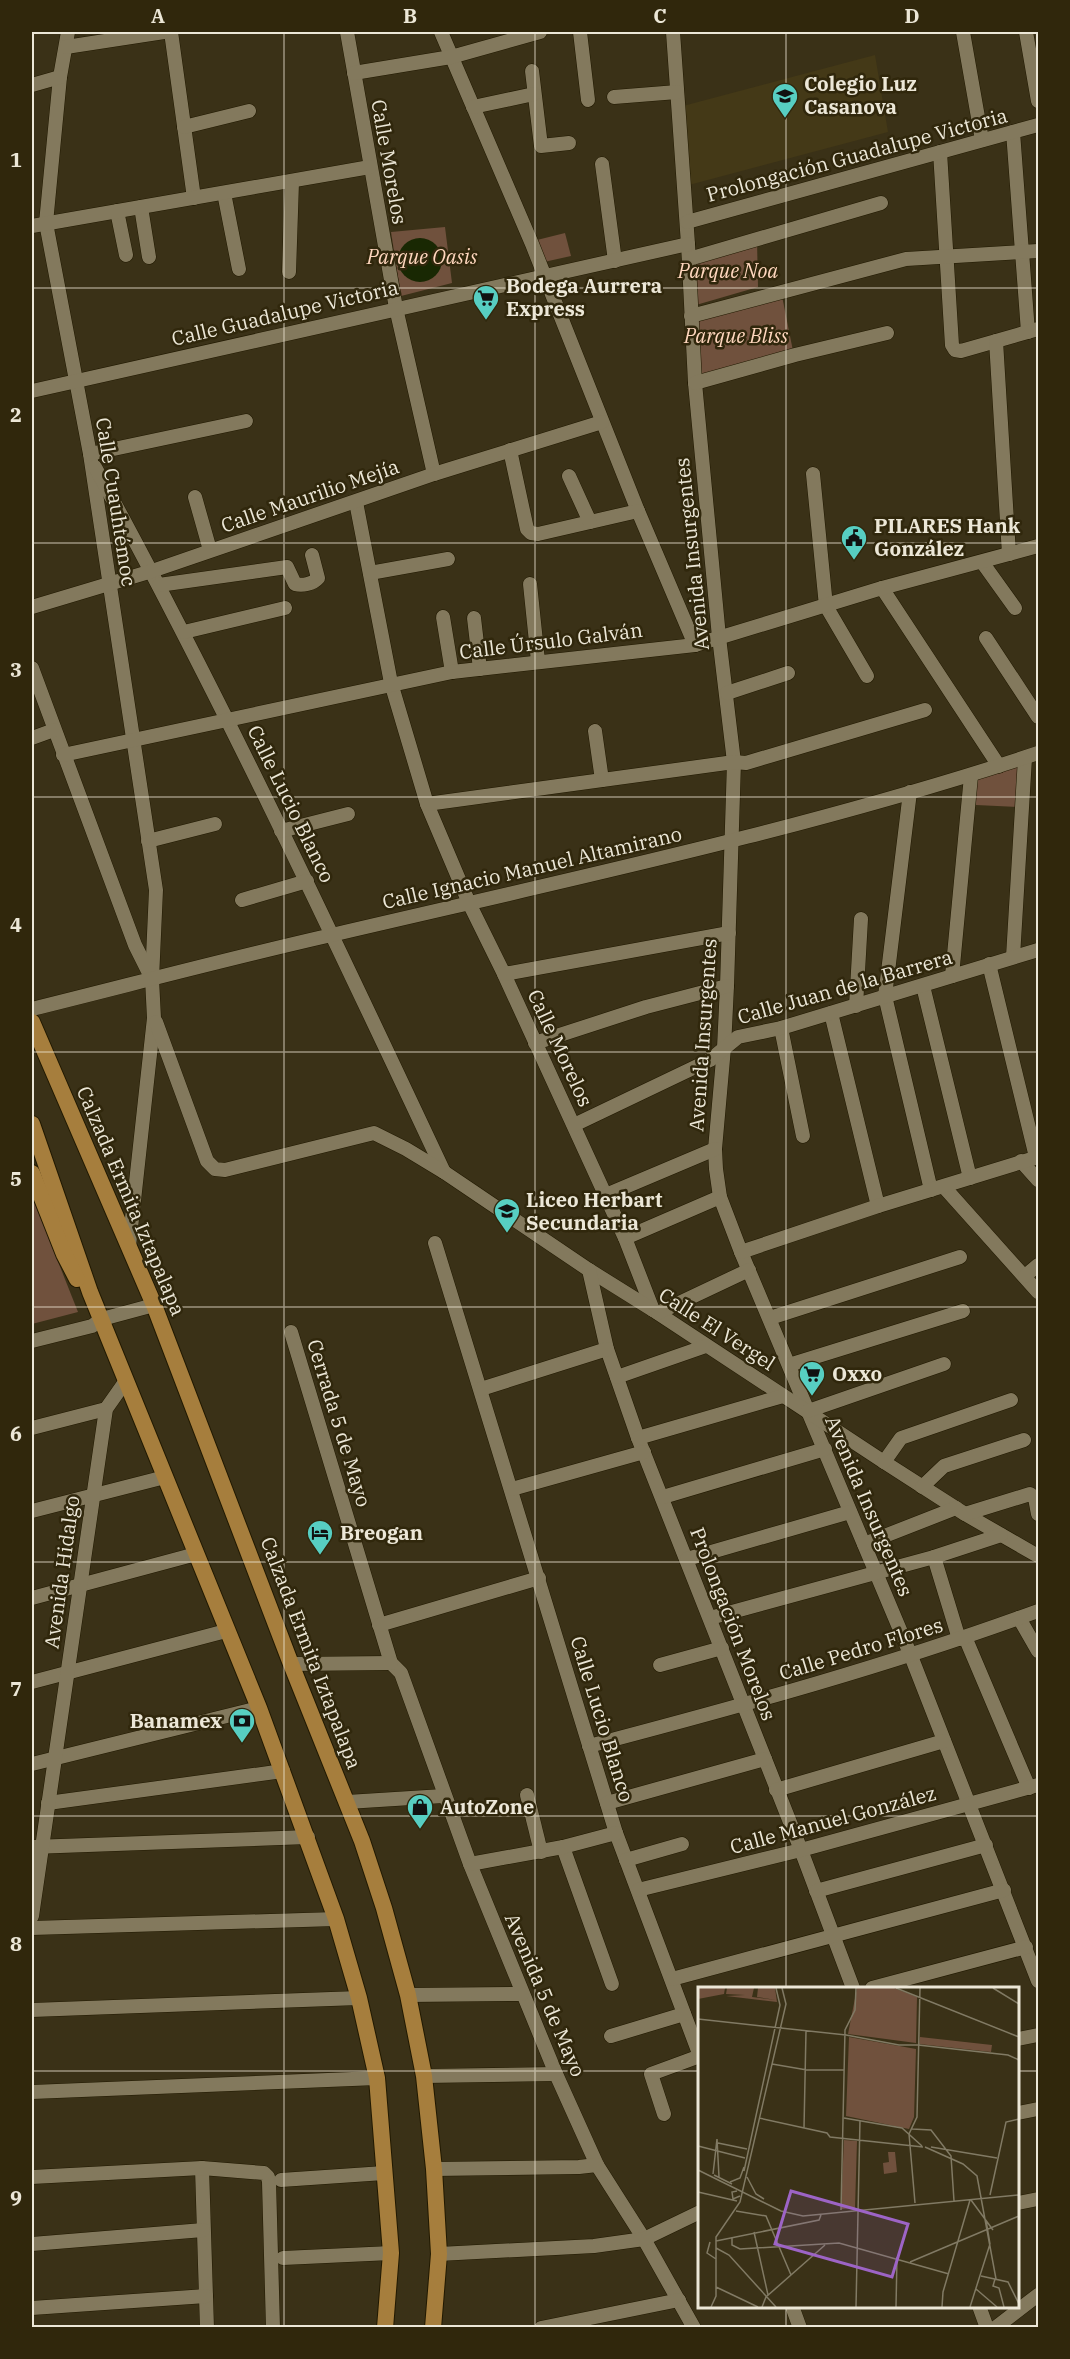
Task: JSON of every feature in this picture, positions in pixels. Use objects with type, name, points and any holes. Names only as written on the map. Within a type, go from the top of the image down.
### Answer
[{"type":"main road","name":"Calzada Ermita Iztapalapa","points":[[32,1022],[154,1305],[291,1664],[347,1802],[384,1908],[408,1995],[424,2076],[434,2169],[439,2254],[433,2328]]},
{"type":"main road","points":[[32,1124],[125,1382],[259,1708],[308,1837],[336,1919],[359,1998],[377,2078],[391,2253],[385,2328]]},
{"type":"main road","points":[[32,1173],[64,1254],[102,1319]]},
{"type":"street","name":"Calle Cuauhtémoc","points":[[68,32],[39,224],[77,381],[156,890],[152,979],[154,1018]]},
{"type":"street","points":[[66,47],[164,32]]},
{"type":"street","points":[[171,32],[194,198]]},
{"type":"street","name":"Calle Morelos","points":[[347,32],[396,308],[434,474]]},
{"type":"street","points":[[441,32],[545,276],[602,422],[694,645]]},
{"type":"street","points":[[354,74],[451,57],[537,32]]},
{"type":"street","points":[[580,32],[588,100]]},
{"type":"street","name":"Avenida Insurgentes","points":[[674,32],[695,383],[719,638],[734,762],[724,1048],[715,1149],[720,1197],[911,1656],[1038,1981]]},
{"type":"street","points":[[963,32],[982,140]]},
{"type":"street","points":[[1026,32],[1038,101]]},
{"type":"street","points":[[532,71],[542,146],[569,143]]},
{"type":"street","points":[[32,85],[60,77]]},
{"type":"street","points":[[614,96],[677,92]]},
{"type":"street","points":[[473,107],[534,94]]},
{"type":"street","points":[[184,127],[249,111]]},
{"type":"street","name":"Prolongación Guadalupe Victoria","points":[[687,222],[1038,125]]},
{"type":"street","points":[[940,152],[952,345],[955,350],[962,351],[1033,331],[1021,253],[1013,132]]},
{"type":"street","points":[[602,164],[615,261]]},
{"type":"street","points":[[39,224],[370,167]]},
{"type":"street","points":[[289,272],[292,182]]},
{"type":"street","points":[[224,193],[239,269]]},
{"type":"street","points":[[689,259],[881,203]]},
{"type":"street","points":[[141,207],[149,257]]},
{"type":"street","points":[[117,211],[126,255]]},
{"type":"street","name":"Calle Guadalupe Victoria","points":[[32,391],[688,244]]},
{"type":"street","points":[[691,316],[906,259],[1038,251]]},
{"type":"street","points":[[695,383],[795,355],[888,333]]},
{"type":"street","points":[[996,341],[1009,554]]},
{"type":"street","points":[[90,457],[246,421]]},
{"type":"street","name":"Calle Maurilio Mejía","points":[[32,607],[109,585],[434,474],[602,422]]},
{"type":"street","points":[[510,450],[527,529],[531,533],[538,534],[638,511]]},
{"type":"street","name":"Calle Lucio Blanco","points":[[90,457],[152,571],[228,720],[333,934],[444,1172]]},
{"type":"street","points":[[813,474],[826,606],[867,676]]},
{"type":"street","points":[[569,476],[590,522]]},
{"type":"street","points":[[195,497],[210,550]]},
{"type":"street","name":"Calle Morelos","points":[[356,502],[391,683],[427,804],[469,903],[606,1195],[656,1311]]},
{"type":"street","name":"Calle Úrsulo Galván","points":[[63,755],[391,683],[452,672],[694,645],[882,588],[1038,546]]},
{"type":"street","points":[[159,585],[287,567],[295,584],[307,584],[315,582],[318,578],[312,555]]},
{"type":"street","points":[[370,573],[448,559]]},
{"type":"street","points":[[982,562],[1015,608]]},
{"type":"street","points":[[530,584],[538,661]]},
{"type":"street","points":[[882,588],[999,766]]},
{"type":"street","points":[[184,632],[285,608]]},
{"type":"street","points":[[442,617],[452,672]]},
{"type":"street","points":[[474,618],[480,669]]},
{"type":"street","points":[[986,638],[1038,717]]},
{"type":"street","points":[[32,668],[135,945],[152,979]]},
{"type":"street","points":[[727,693],[788,673]]},
{"type":"street","points":[[427,804],[734,762],[746,763],[925,710]]},
{"type":"street","points":[[32,738],[54,730]]},
{"type":"street","points":[[595,731],[602,780]]},
{"type":"street","points":[[1013,957],[1032,755]]},
{"type":"street","name":"Calle Ignacio Manuel Altamirano","points":[[32,1009],[333,934],[732,842],[971,776],[1032,755]]},
{"type":"street","points":[[952,976],[971,776]]},
{"type":"street","points":[[910,792],[885,996],[938,1188],[1038,1292]]},
{"type":"street","points":[[281,831],[348,814]]},
{"type":"street","points":[[148,841],[215,824]]},
{"type":"street","points":[[242,900],[307,881]]},
{"type":"street","points":[[856,1006],[861,919]]},
{"type":"street","points":[[504,974],[729,933]]},
{"type":"street","name":"Calle Juan de la Barrera","points":[[573,1125],[710,1060],[738,1037],[781,1028],[1038,950]]},
{"type":"street","points":[[741,1252],[878,1206],[1037,1157],[989,964]]},
{"type":"street","points":[[536,1043],[646,1007],[727,986]]},
{"type":"street","points":[[923,986],[970,1178]]},
{"type":"street","points":[[831,1013],[878,1206]]},
{"type":"street","points":[[129,1246],[154,1018]]},
{"type":"street","name":"Calle El Vergel","points":[[154,1018],[207,1161],[215,1169],[225,1170],[374,1133],[444,1172],[589,1270],[656,1311],[922,1487],[1038,1556]]},
{"type":"street","points":[[781,1028],[803,1136]]},
{"type":"street","points":[[606,1195],[715,1149]]},
{"type":"street","points":[[1021,1161],[1038,1180]]},
{"type":"street","points":[[625,1238],[720,1197]]},
{"type":"street","name":"Calle Lucio Blanco","points":[[435,1243],[616,1833],[684,2014],[696,2037]]},
{"type":"street","points":[[770,1317],[960,1257]]},
{"type":"street","points":[[1024,1276],[1038,1265]]},
{"type":"street","name":"Prolongación Morelos","points":[[589,1270],[607,1349],[638,1437],[722,1647],[852,1987]]},
{"type":"street","points":[[656,1311],[749,1270]]},
{"type":"street","points":[[32,1332],[88,1318],[102,1319],[154,1305]]},
{"type":"street","points":[[789,1365],[963,1311]]},
{"type":"street","points":[[32,1341],[92,1326],[102,1319]]},
{"type":"street","name":"Cerrada 5 de Mayo","points":[[291,1332],[391,1663]]},
{"type":"street","points":[[616,1377],[706,1346]]},
{"type":"street","points":[[481,1389],[607,1349]]},
{"type":"street","points":[[808,1411],[944,1365]]},
{"type":"street","name":"Avenida Hidalgo","points":[[32,1916],[37,1847],[48,1803],[106,1409],[125,1382]]},
{"type":"street","points":[[638,1437],[783,1396]]},
{"type":"street","points":[[884,1462],[901,1438],[1011,1400]]},
{"type":"street","points":[[32,1428],[106,1409]]},
{"type":"street","points":[[922,1487],[944,1466],[1024,1440]]},
{"type":"street","points":[[663,1497],[825,1449]]},
{"type":"street","points":[[512,1489],[644,1452]]},
{"type":"street","points":[[32,1511],[165,1477]]},
{"type":"street","points":[[864,1544],[961,1511],[1030,1494],[1035,1498],[1038,1514]]},
{"type":"street","points":[[687,1559],[850,1512]]},
{"type":"street","points":[[710,1618],[934,1557],[1001,1535]]},
{"type":"street","points":[[32,1598],[196,1554]]},
{"type":"street","points":[[934,1557],[962,1638],[1034,1786]]},
{"type":"street","points":[[379,1624],[539,1578]]},
{"type":"street","name":"Calle Pedro Flores","points":[[589,1746],[744,1705],[911,1656],[1038,1611]]},
{"type":"street","points":[[1019,1618],[1038,1651]]},
{"type":"street","points":[[32,1682],[226,1631]]},
{"type":"street","points":[[660,1665],[722,1647]]},
{"type":"street","points":[[291,1664],[391,1663]]},
{"type":"street","name":"Avenida 5 de Mayo","points":[[391,1663],[401,1673],[443,1796],[522,1995],[597,2165],[644,2239],[694,2328]]},
{"type":"street","points":[[32,1764],[259,1708]]},
{"type":"street","points":[[776,1790],[944,1741]]},
{"type":"street","points":[[607,1803],[765,1759]]},
{"type":"street","points":[[48,1803],[283,1771]]},
{"type":"street","name":"Calle Manuel González","points":[[638,1890],[801,1850],[1034,1786]]},
{"type":"street","points":[[527,1795],[541,1852]]},
{"type":"street","points":[[347,1802],[443,1796]]},
{"type":"street","points":[[470,1864],[563,1848],[616,1833]]},
{"type":"street","points":[[37,1847],[308,1837]]},
{"type":"street","points":[[626,1860],[682,1844]]},
{"type":"street","points":[[816,1891],[986,1845]]},
{"type":"street","points":[[563,1848],[612,1984]]},
{"type":"street","points":[[672,1979],[1004,1890]]},
{"type":"street","points":[[32,1928],[336,1919]]},
{"type":"street","points":[[879,1987],[1026,1947]]},
{"type":"street","points":[[408,1995],[522,1995]]},
{"type":"street","points":[[32,2010],[359,1998]]},
{"type":"street","points":[[611,2036],[684,2014]]},
{"type":"street","points":[[1019,2039],[1038,2035]]},
{"type":"street","points":[[664,2114],[651,2074],[698,2056]]},
{"type":"street","points":[[424,2076],[556,2074]]},
{"type":"street","points":[[32,2092],[377,2078]]},
{"type":"street","points":[[1019,2113],[1038,2109]]},
{"type":"street","points":[[434,2169],[597,2165]]},
{"type":"street","points":[[32,2177],[202,2168],[258,2171],[275,2181],[384,2173]]},
{"type":"street","points":[[202,2168],[207,2328]]},
{"type":"street","points":[[273,2328],[275,2181]]},
{"type":"street","points":[[1019,2204],[1038,2199]]},
{"type":"street","points":[[439,2254],[594,2246],[644,2239],[698,2212]]},
{"type":"street","points":[[32,2244],[203,2230]]},
{"type":"street","points":[[283,2258],[391,2253]]},
{"type":"street","points":[[995,2328],[1038,2295]]},
{"type":"street","points":[[32,2308],[206,2296]]},
{"type":"street","points":[[542,2328],[679,2300]]},
{"type":"street","points":[[792,2308],[800,2328]]},
{"type":"street","points":[[979,2308],[987,2328]]},
{"type":"shaded area","name":"Colegio Luz Casanova","points":[[875,55],[888,132],[689,185],[683,106]]},
{"type":"shaded area","points":[[420,238],[435,245],[442,260],[435,275],[420,282],[405,275],[398,260],[405,245]]},
{"type":"green space","name":"Parque Oasis","points":[[445,227],[452,283],[401,296],[391,232]]},
{"type":"green space","points":[[565,233],[571,256],[544,262],[537,240]]},
{"type":"green space","name":"Parque Noa","points":[[757,240],[758,287],[696,305],[692,257]]},
{"type":"green space","name":"Parque Bliss","points":[[782,296],[793,351],[701,375],[694,318]]},
{"type":"green space","points":[[1019,759],[1020,807],[976,805],[975,773]]},
{"type":"green space","points":[[32,1196],[78,1312],[32,1324]]},
{"type":"place","name":"Colegio Luz Casanova","points":[[785,119]]},
{"type":"place","name":"Bodega Aurrera Express","points":[[486,321]]},
{"type":"place","name":"PILARES Hank González","points":[[854,561]]},
{"type":"place","name":"Liceo Herbart Secundaria","points":[[507,1234]]},
{"type":"place","name":"Oxxo","points":[[812,1397]]},
{"type":"place","name":"Breogan","points":[[320,1556]]},
{"type":"place","name":"Banamex","points":[[242,1744]]},
{"type":"place","name":"AutoZone","points":[[420,1830]]}]
